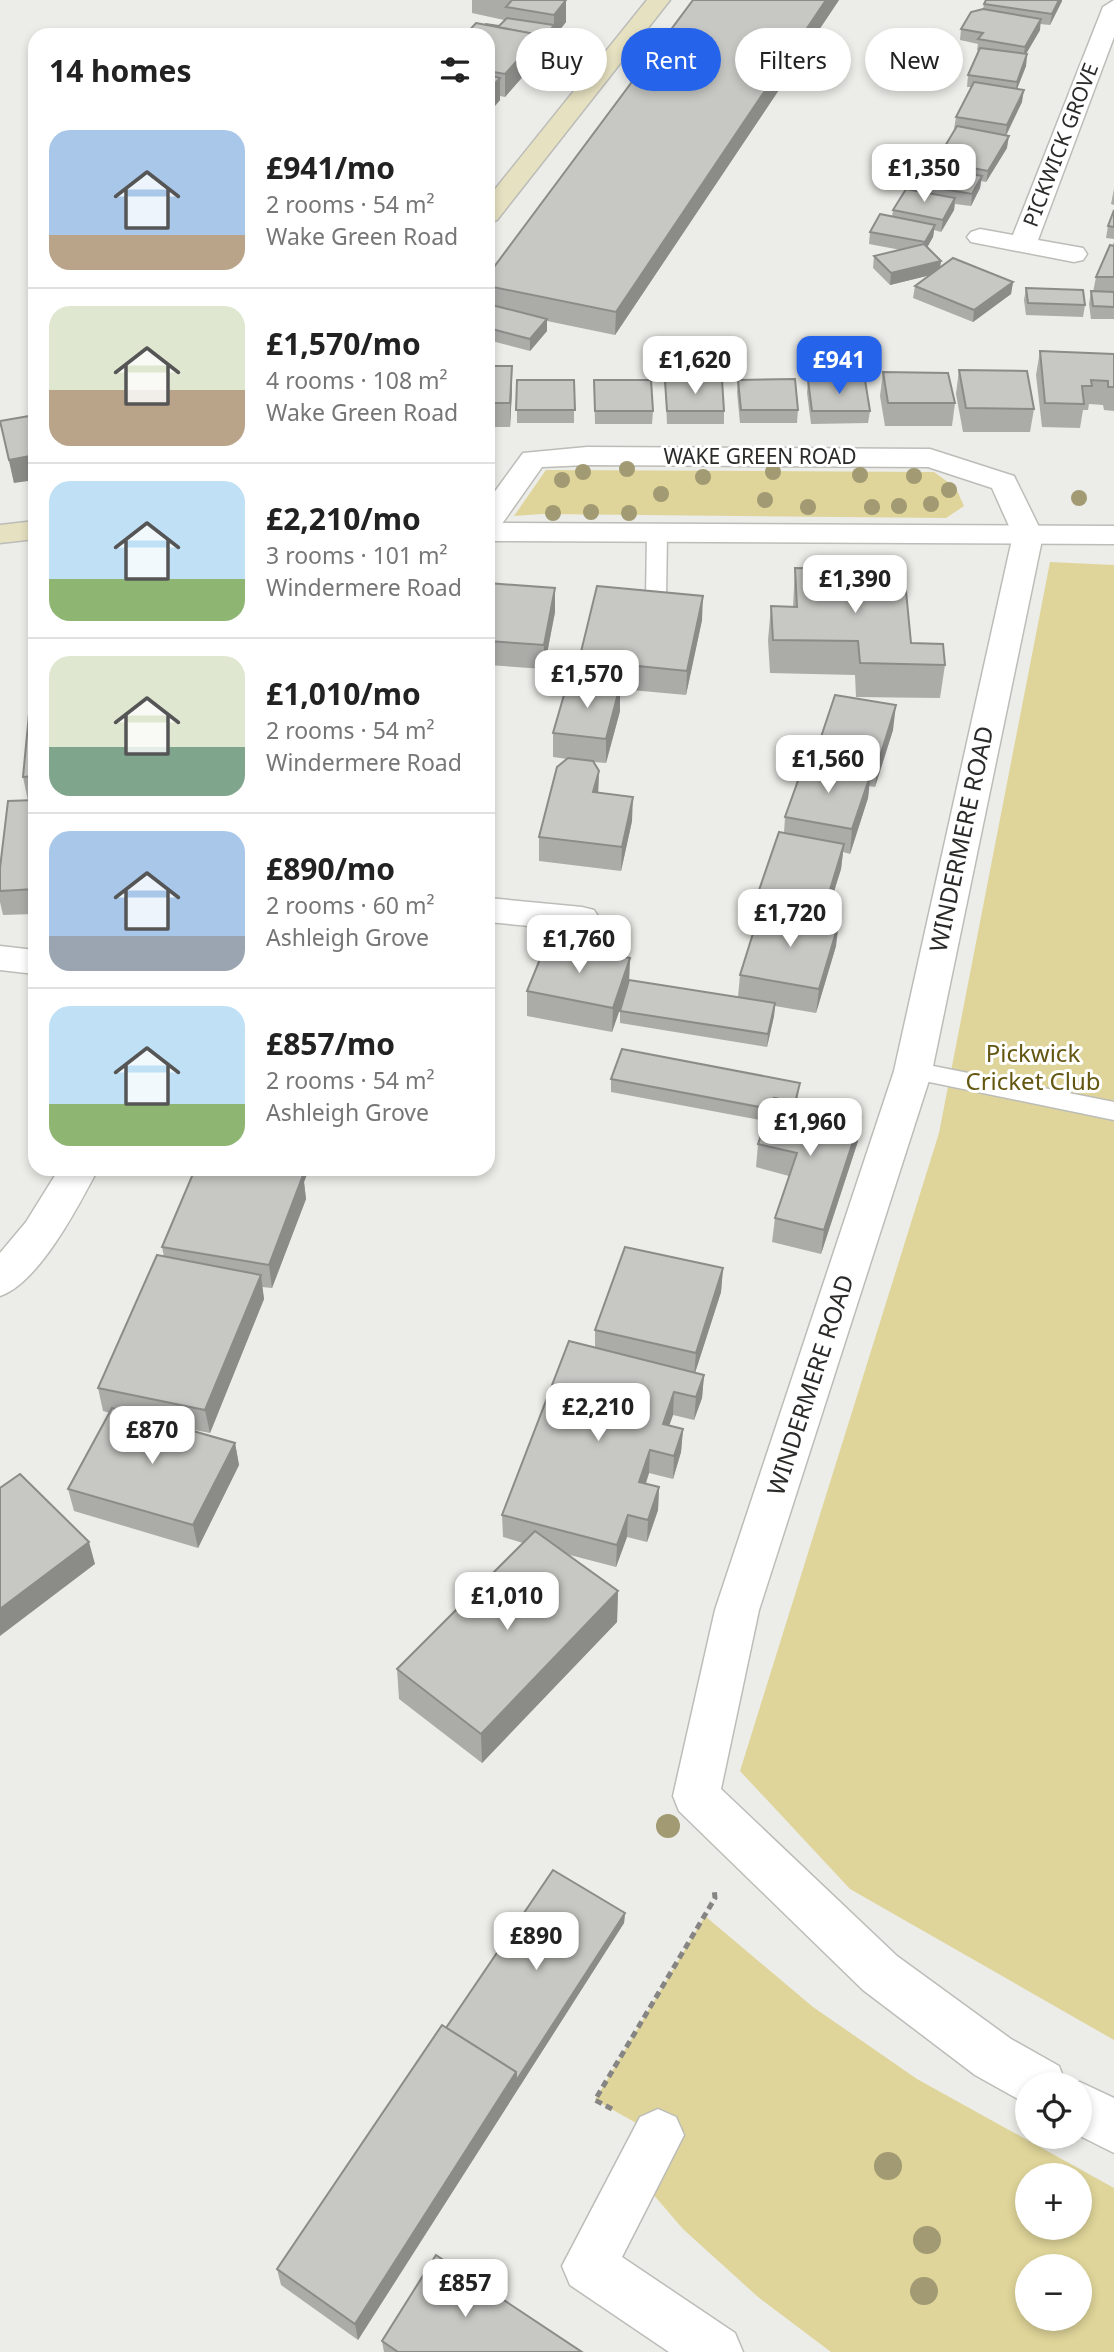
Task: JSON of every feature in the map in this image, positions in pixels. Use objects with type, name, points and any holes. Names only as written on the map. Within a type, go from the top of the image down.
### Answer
[{"type":"main road","points":[[495,206],[659,0]]},
{"type":"main road","points":[[0,534],[28,531]]},
{"type":"street","name":"PICKWICK GROVE","points":[[1023,244],[1114,7]]},
{"type":"street","name":"PICKWICK GROVE","points":[[980,237],[1074,254]]},
{"type":"street","name":"WAKE GREEN ROAD","points":[[495,512],[533,459],[587,456],[930,458],[1004,482],[1028,535]]},
{"type":"street","points":[[495,532],[1114,535]]},
{"type":"street","name":"WINDERMERE ROAD","points":[[1020,2072],[993,2056],[880,1973],[695,1796],[737,1610],[913,1071],[1028,535]]},
{"type":"street","points":[[495,911],[582,919]]},
{"type":"street","points":[[0,958],[28,961]]},
{"type":"street","points":[[0,1280],[40,1233],[75,1176]]},
{"type":"street","points":[[1092,2114],[1114,2127]]},
{"type":"street","points":[[659,2135],[589,2266],[716,2352]]},
{"type":"lane","points":[[656,599],[657,533]]},
{"type":"lane","points":[[913,1071],[1114,1111]]},
{"type":"path","points":[[659,2135],[595,2100],[715,1898],[713,1885]]},
{"type":"green space","points":[[546,470],[934,472],[956,488],[964,506],[946,518],[542,514],[514,516]]},
{"type":"green space","name":"Pickwick Cricket Club","points":[[1050,562],[1114,565],[1114,2040],[850,1889],[740,1771],[939,1133]]},
{"type":"green space","points":[[705,1916],[813,2007],[917,2079],[1015,2133],[1015,2149],[1044,2149],[1069,2163],[1015,2163],[1015,2240],[1092,2240],[1092,2176],[1114,2188],[1114,2352],[831,2352],[758,2297],[683,2229],[640,2179],[658,2135],[595,2100]]},
{"type":"building","points":[[512,0],[566,0],[554,15],[506,7]]},
{"type":"building","points":[[693,0],[826,0],[807,28],[735,28],[735,91],[765,91],[616,312],[495,287],[495,266],[625,91],[721,91],[721,28],[672,28]]},
{"type":"building","points":[[986,0],[1059,0],[1052,14],[984,4]]},
{"type":"building","points":[[983,9],[1041,19],[1025,47],[978,39],[983,33],[963,29],[971,12]]},
{"type":"building","points":[[507,18],[554,25],[552,28],[516,28],[516,31],[485,25],[499,26]]},
{"type":"building","points":[[476,23],[516,30],[516,62],[505,74],[495,72],[495,28],[471,28]]},
{"type":"building","points":[[980,48],[1027,54],[1017,82],[968,75]]},
{"type":"building","points":[[974,82],[1024,90],[1007,125],[956,117]]},
{"type":"building","points":[[957,126],[1009,136],[988,171],[936,161]]},
{"type":"building","points":[[929,167],[982,176],[972,194],[919,185]]},
{"type":"building","points":[[906,189],[955,198],[943,220],[893,210]]},
{"type":"building","points":[[1114,210],[1114,227],[1108,226]]},
{"type":"building","points":[[880,214],[935,225],[925,242],[870,232]]},
{"type":"building","points":[[924,244],[941,261],[891,273],[874,256]]},
{"type":"building","points":[[1110,245],[1114,246],[1114,277],[1096,277]]},
{"type":"building","points":[[953,258],[1013,282],[974,310],[915,286]]},
{"type":"building","points":[[1026,288],[1083,290],[1085,305],[1028,303]]},
{"type":"building","points":[[1091,291],[1114,292],[1114,307],[1093,306]]},
{"type":"building","points":[[495,306],[547,319],[530,339],[495,330]]},
{"type":"building","points":[[1040,351],[1114,354],[1114,387],[1108,387],[1108,381],[1091,380],[1092,386],[1082,386],[1084,404],[1045,403]]},
{"type":"building","points":[[495,366],[512,366],[510,403],[495,403]]},
{"type":"building","points":[[959,370],[1027,371],[1034,409],[966,408]]},
{"type":"building","points":[[883,372],[948,373],[955,403],[888,403]]},
{"type":"building","points":[[795,379],[798,410],[741,410],[738,380]]},
{"type":"building","points":[[517,380],[574,380],[575,410],[516,410]]},
{"type":"building","points":[[594,380],[651,380],[653,411],[595,411]]},
{"type":"building","points":[[722,380],[724,411],[667,411],[665,381]]},
{"type":"building","points":[[808,380],[865,380],[870,411],[812,411]]},
{"type":"building","points":[[28,416],[28,456],[9,460],[0,421]]},
{"type":"building","points":[[795,568],[904,570],[911,643],[943,644],[945,665],[860,663],[858,641],[773,640],[771,606],[797,607]]},
{"type":"building","points":[[495,584],[555,588],[544,645],[495,642]]},
{"type":"building","points":[[597,586],[703,596],[687,671],[579,660]]},
{"type":"building","points":[[568,681],[620,686],[606,739],[553,733]]},
{"type":"building","points":[[835,695],[896,705],[878,763],[816,752]]},
{"type":"building","points":[[28,724],[28,777],[23,777]]},
{"type":"building","points":[[568,758],[593,761],[599,771],[593,792],[633,797],[622,847],[539,837],[557,767]]},
{"type":"building","points":[[805,761],[871,773],[852,829],[785,817]]},
{"type":"building","points":[[28,800],[28,889],[0,891],[8,801]]},
{"type":"building","points":[[779,832],[844,844],[825,906],[758,893]]},
{"type":"building","points":[[761,908],[839,922],[819,989],[740,975]]},
{"type":"building","points":[[547,942],[630,958],[613,1008],[527,991]]},
{"type":"building","points":[[629,980],[775,1003],[768,1034],[620,1011]]},
{"type":"building","points":[[622,1049],[800,1083],[795,1102],[774,1098],[770,1109],[611,1079]]},
{"type":"building","points":[[774,1098],[861,1117],[824,1230],[775,1218],[797,1153],[758,1144]]},
{"type":"building","points":[[192,1176],[303,1176],[269,1265],[162,1247]]},
{"type":"building","points":[[625,1247],[723,1268],[696,1353],[595,1330]]},
{"type":"building","points":[[157,1255],[261,1275],[205,1410],[98,1388]]},
{"type":"building","points":[[569,1341],[704,1375],[696,1397],[674,1392],[663,1424],[683,1429],[674,1456],[650,1450],[639,1482],[659,1487],[648,1520],[628,1515],[617,1545],[502,1515]]},
{"type":"building","points":[[112,1408],[235,1443],[193,1525],[68,1489]]},
{"type":"building","points":[[20,1474],[89,1542],[0,1609],[0,1488]]},
{"type":"building","points":[[535,1531],[618,1591],[481,1734],[397,1669]]},
{"type":"building","points":[[553,1870],[625,1913],[516,2081],[516,2072],[446,2028]]},
{"type":"building","points":[[442,2025],[516,2072],[355,2324],[277,2269]]},
{"type":"building","points":[[436,2255],[582,2352],[398,2352],[382,2341]]}]
